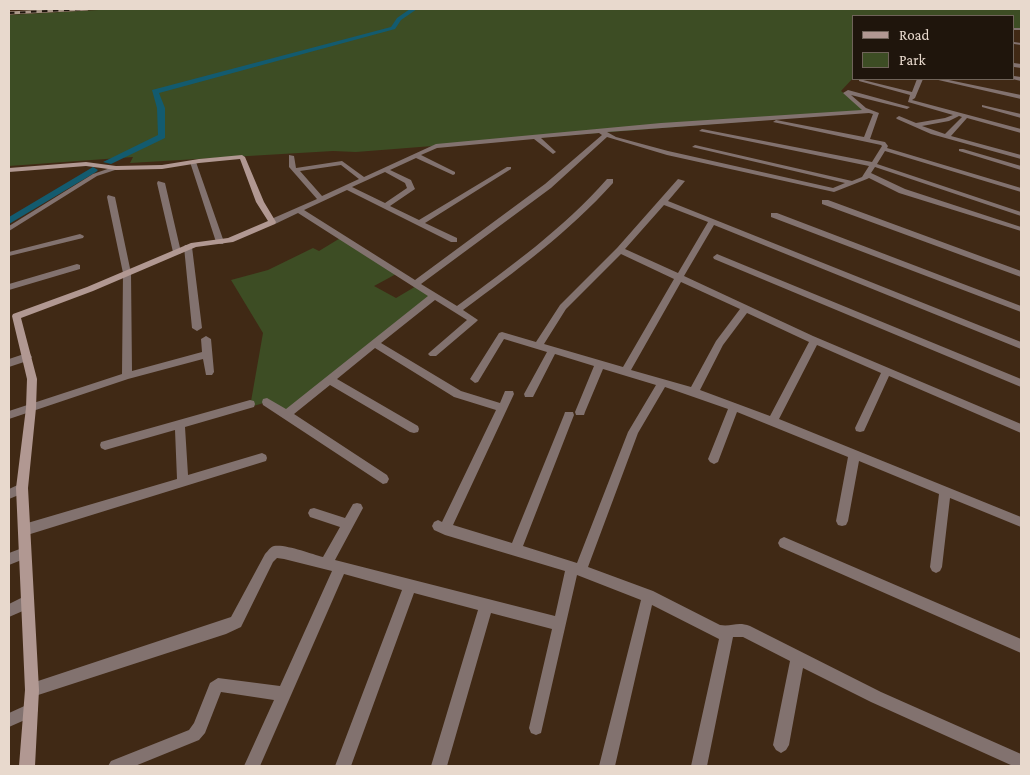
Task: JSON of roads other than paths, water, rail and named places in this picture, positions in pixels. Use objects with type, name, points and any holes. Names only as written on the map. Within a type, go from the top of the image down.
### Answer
[{"type":"street","points":[[861,80],[914,94]]},
{"type":"street","points":[[920,80],[899,121],[1021,157]]},
{"type":"street","points":[[942,80],[1021,97]]},
{"type":"street","points":[[867,139],[876,114],[867,110],[846,92],[909,104],[1021,131]]},
{"type":"street","points":[[984,106],[1021,116]]},
{"type":"street","points":[[27,766],[32,690],[22,488],[31,408],[32,379],[26,353],[12,317],[127,273],[188,247],[230,240],[436,146],[604,133],[661,125],[760,120],[863,112],[867,110]]},
{"type":"street","points":[[824,115],[825,130]]},
{"type":"street","points":[[916,125],[947,120],[957,115]]},
{"type":"street","points":[[947,136],[965,117]]},
{"type":"street","points":[[604,133],[667,153],[834,190],[854,184],[865,178],[872,164],[884,149],[883,143],[867,139],[825,130],[760,120]]},
{"type":"street","points":[[702,131],[872,164],[1021,214]]},
{"type":"street","points":[[415,284],[548,186],[604,133]]},
{"type":"street","points":[[537,138],[553,152]]},
{"type":"street","points":[[695,147],[854,184]]},
{"type":"street","points":[[884,149],[1021,190]]},
{"type":"street","points":[[961,150],[1021,168]]},
{"type":"street","points":[[414,155],[453,173]]},
{"type":"street","points":[[291,156],[294,170],[320,199]]},
{"type":"street","points":[[9,170],[86,164],[116,168],[162,167],[242,157],[260,202],[272,222]]},
{"type":"street","points":[[193,162],[220,242]]},
{"type":"street","points":[[294,170],[342,163],[363,179]]},
{"type":"street","points":[[771,177],[776,165]]},
{"type":"street","points":[[9,229],[95,175],[116,168]]},
{"type":"street","points":[[419,223],[509,168]]},
{"type":"street","points":[[384,169],[408,182],[411,188],[385,206]]},
{"type":"street","points":[[867,174],[902,191],[1021,229]]},
{"type":"street","points":[[457,310],[508,273],[589,205],[610,180]]},
{"type":"street","points":[[539,345],[563,308],[620,250],[681,181]]},
{"type":"street","points":[[162,183],[177,252]]},
{"type":"street","points":[[346,187],[454,240]]},
{"type":"street","points":[[112,197],[127,273],[127,376]]},
{"type":"street","points":[[662,201],[1021,346]]},
{"type":"street","points":[[825,202],[1021,274]]},
{"type":"street","points":[[995,221],[1003,208]]},
{"type":"street","points":[[298,210],[473,320],[433,354]]},
{"type":"street","points":[[774,216],[1021,309]]},
{"type":"street","points":[[626,370],[712,221]]},
{"type":"street","points":[[9,254],[80,236]]},
{"type":"street","points":[[188,247],[197,328]]},
{"type":"street","points":[[620,250],[815,340],[1021,429]]},
{"type":"street","points":[[717,257],[1021,383]]},
{"type":"street","points":[[9,287],[77,267]]},
{"type":"street","points":[[286,415],[434,296]]},
{"type":"street","points":[[694,392],[719,343],[746,308]]},
{"type":"street","points":[[475,379],[502,335],[626,370],[734,406],[1021,522]]},
{"type":"street","points":[[206,339],[209,372]]},
{"type":"street","points":[[774,421],[815,340]]},
{"type":"street","points":[[375,344],[458,394],[503,408]]},
{"type":"street","points":[[529,394],[554,349]]},
{"type":"street","points":[[9,363],[26,353]]},
{"type":"street","points":[[9,415],[127,376],[207,354]]},
{"type":"street","points":[[515,551],[574,413],[600,363]]},
{"type":"street","points":[[860,428],[887,371]]},
{"type":"street","points":[[330,380],[414,429]]},
{"type":"street","points":[[536,728],[559,624],[576,569],[633,432],[663,382]]},
{"type":"street","points":[[509,394],[442,528],[576,569],[648,596],[727,634]]},
{"type":"street","points":[[266,402],[383,479]]},
{"type":"street","points":[[105,445],[250,404]]},
{"type":"street","points":[[714,459],[734,406]]},
{"type":"street","points":[[180,424],[183,482]]},
{"type":"street","points":[[842,521],[854,456]]},
{"type":"street","points":[[24,530],[262,458]]},
{"type":"street","points":[[9,494],[22,488]]},
{"type":"street","points":[[936,567],[945,491]]},
{"type":"street","points":[[252,766],[284,694],[348,524],[357,508]]},
{"type":"street","points":[[314,513],[348,524]]},
{"type":"street","points":[[784,543],[1021,646]]},
{"type":"street","points":[[32,690],[226,627],[236,622],[269,558],[275,552],[559,624]]},
{"type":"street","points":[[9,559],[25,553]]},
{"type":"street","points":[[343,766],[410,586]]},
{"type":"street","points":[[607,766],[648,596]]},
{"type":"street","points":[[9,610],[27,602]]},
{"type":"street","points":[[439,766],[486,606]]},
{"type":"street","points":[[698,766],[727,634],[732,630],[744,631],[876,697],[1021,762]]},
{"type":"street","points":[[780,745],[798,658]]},
{"type":"street","points":[[116,766],[194,735],[200,728],[215,688],[218,685],[284,694]]},
{"type":"street","points":[[9,720],[31,710]]},
{"type":"waterway","points":[[108,162],[162,136],[161,108],[155,92],[393,28],[399,19],[414,9]]},
{"type":"waterway","points":[[9,221],[93,170]]},
{"type":"railway","points":[[9,13],[87,9]]}]
